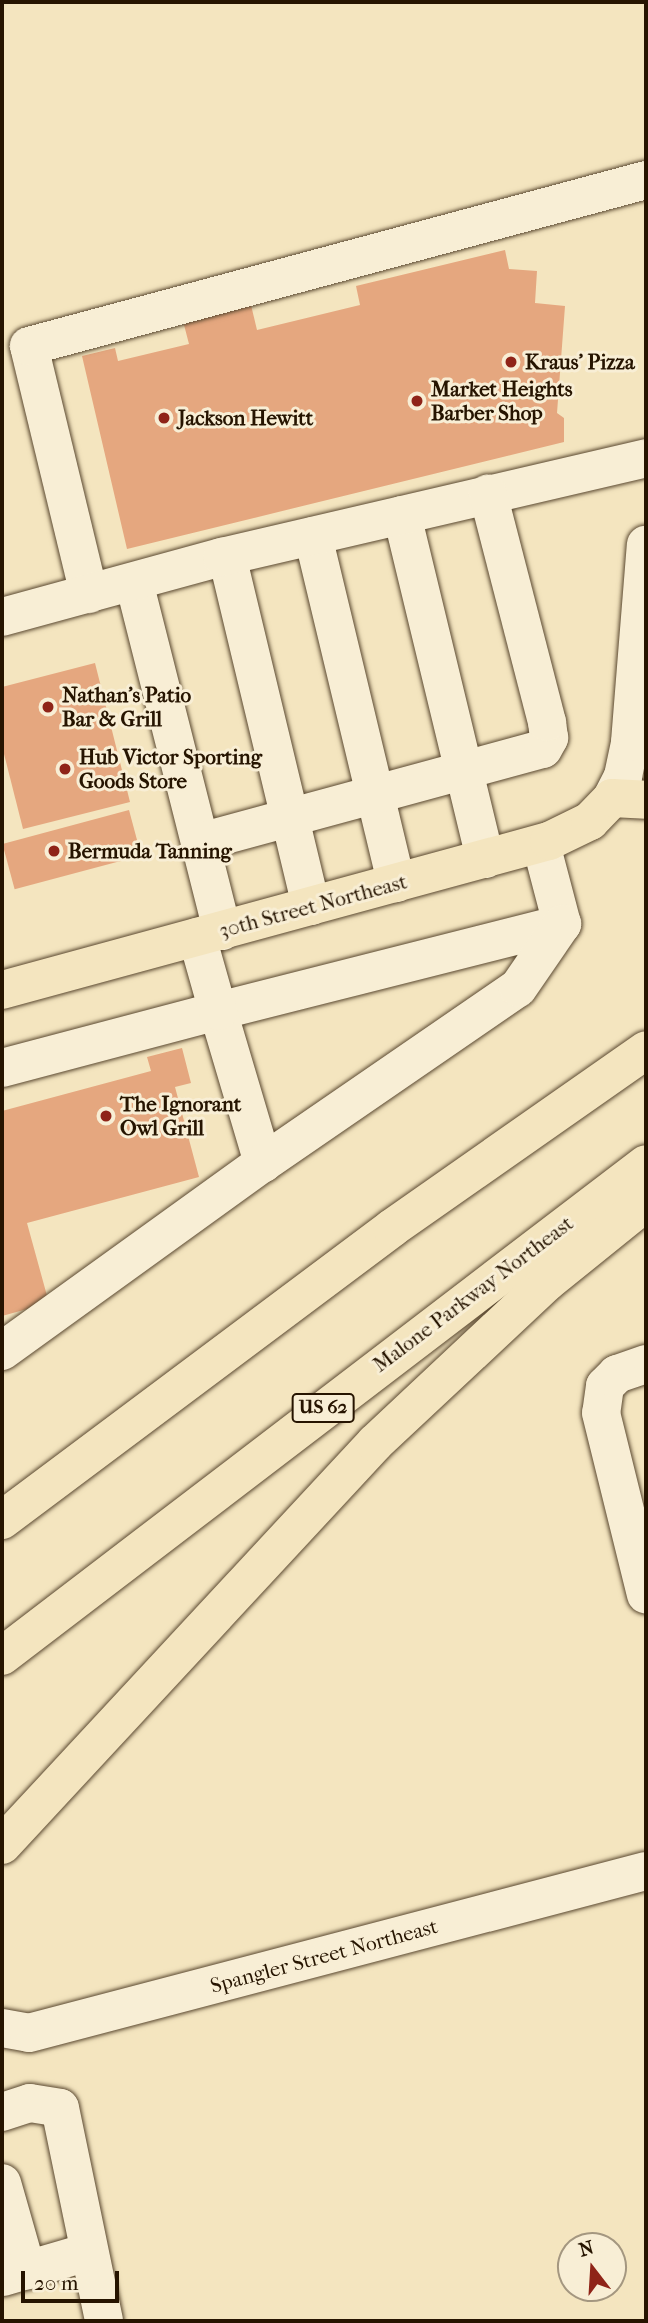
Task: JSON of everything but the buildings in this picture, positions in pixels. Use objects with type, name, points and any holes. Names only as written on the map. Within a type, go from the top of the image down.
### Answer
[{"type":"main road","name":"30th Street Northeast","points":[[2,990],[541,844],[629,799]]},
{"type":"main road","points":[[2,1520],[393,1228],[646,1050]]},
{"type":"main road","name":"Malone Parkway Northeast","points":[[2,1656],[646,1164]]},
{"type":"main road","points":[[2,1845],[375,1443],[539,1289],[646,1202]]},
{"type":"street","points":[[89,594],[29,346],[646,180]]},
{"type":"street","points":[[2,617],[227,556],[646,458]]},
{"type":"street","points":[[200,842],[538,752],[549,735],[488,494]]},
{"type":"street","points":[[402,515],[485,859]]},
{"type":"street","points":[[313,536],[396,883]]},
{"type":"street","points":[[629,799],[623,776],[630,741],[646,545]]},
{"type":"street","points":[[227,556],[311,906]]},
{"type":"street","points":[[134,582],[200,842],[218,1011],[263,1163]]},
{"type":"street","points":[[2,1351],[263,1163],[518,988],[562,924],[541,844]]},
{"type":"street","points":[[2,1068],[562,924]]},
{"type":"street","points":[[646,1364],[617,1374],[605,1386],[601,1413],[646,1595]]},
{"type":"street","name":"Spangler Street Northeast","points":[[2,2028],[29,2033],[646,1871]]},
{"type":"street","points":[[2,2112],[30,2103],[60,2108],[85,2213],[88,2252],[104,2321]]},
{"type":"street","points":[[2,2183],[14,2274],[88,2252]]},
{"type":"place","name":"Kraus' Pizza","points":[[511,362]]},
{"type":"place","name":"Market Heights Barber Shop","points":[[417,401]]},
{"type":"place","name":"Jackson Hewitt","points":[[164,418]]},
{"type":"place","name":"Nathan's Patio Bar & Grill","points":[[48,707]]},
{"type":"place","name":"Hub Victor Sporting Goods Store","points":[[65,769]]},
{"type":"place","name":"Bermuda Tanning","points":[[54,851]]},
{"type":"place","name":"The Ignorant Owl Grill","points":[[106,1116]]}]
